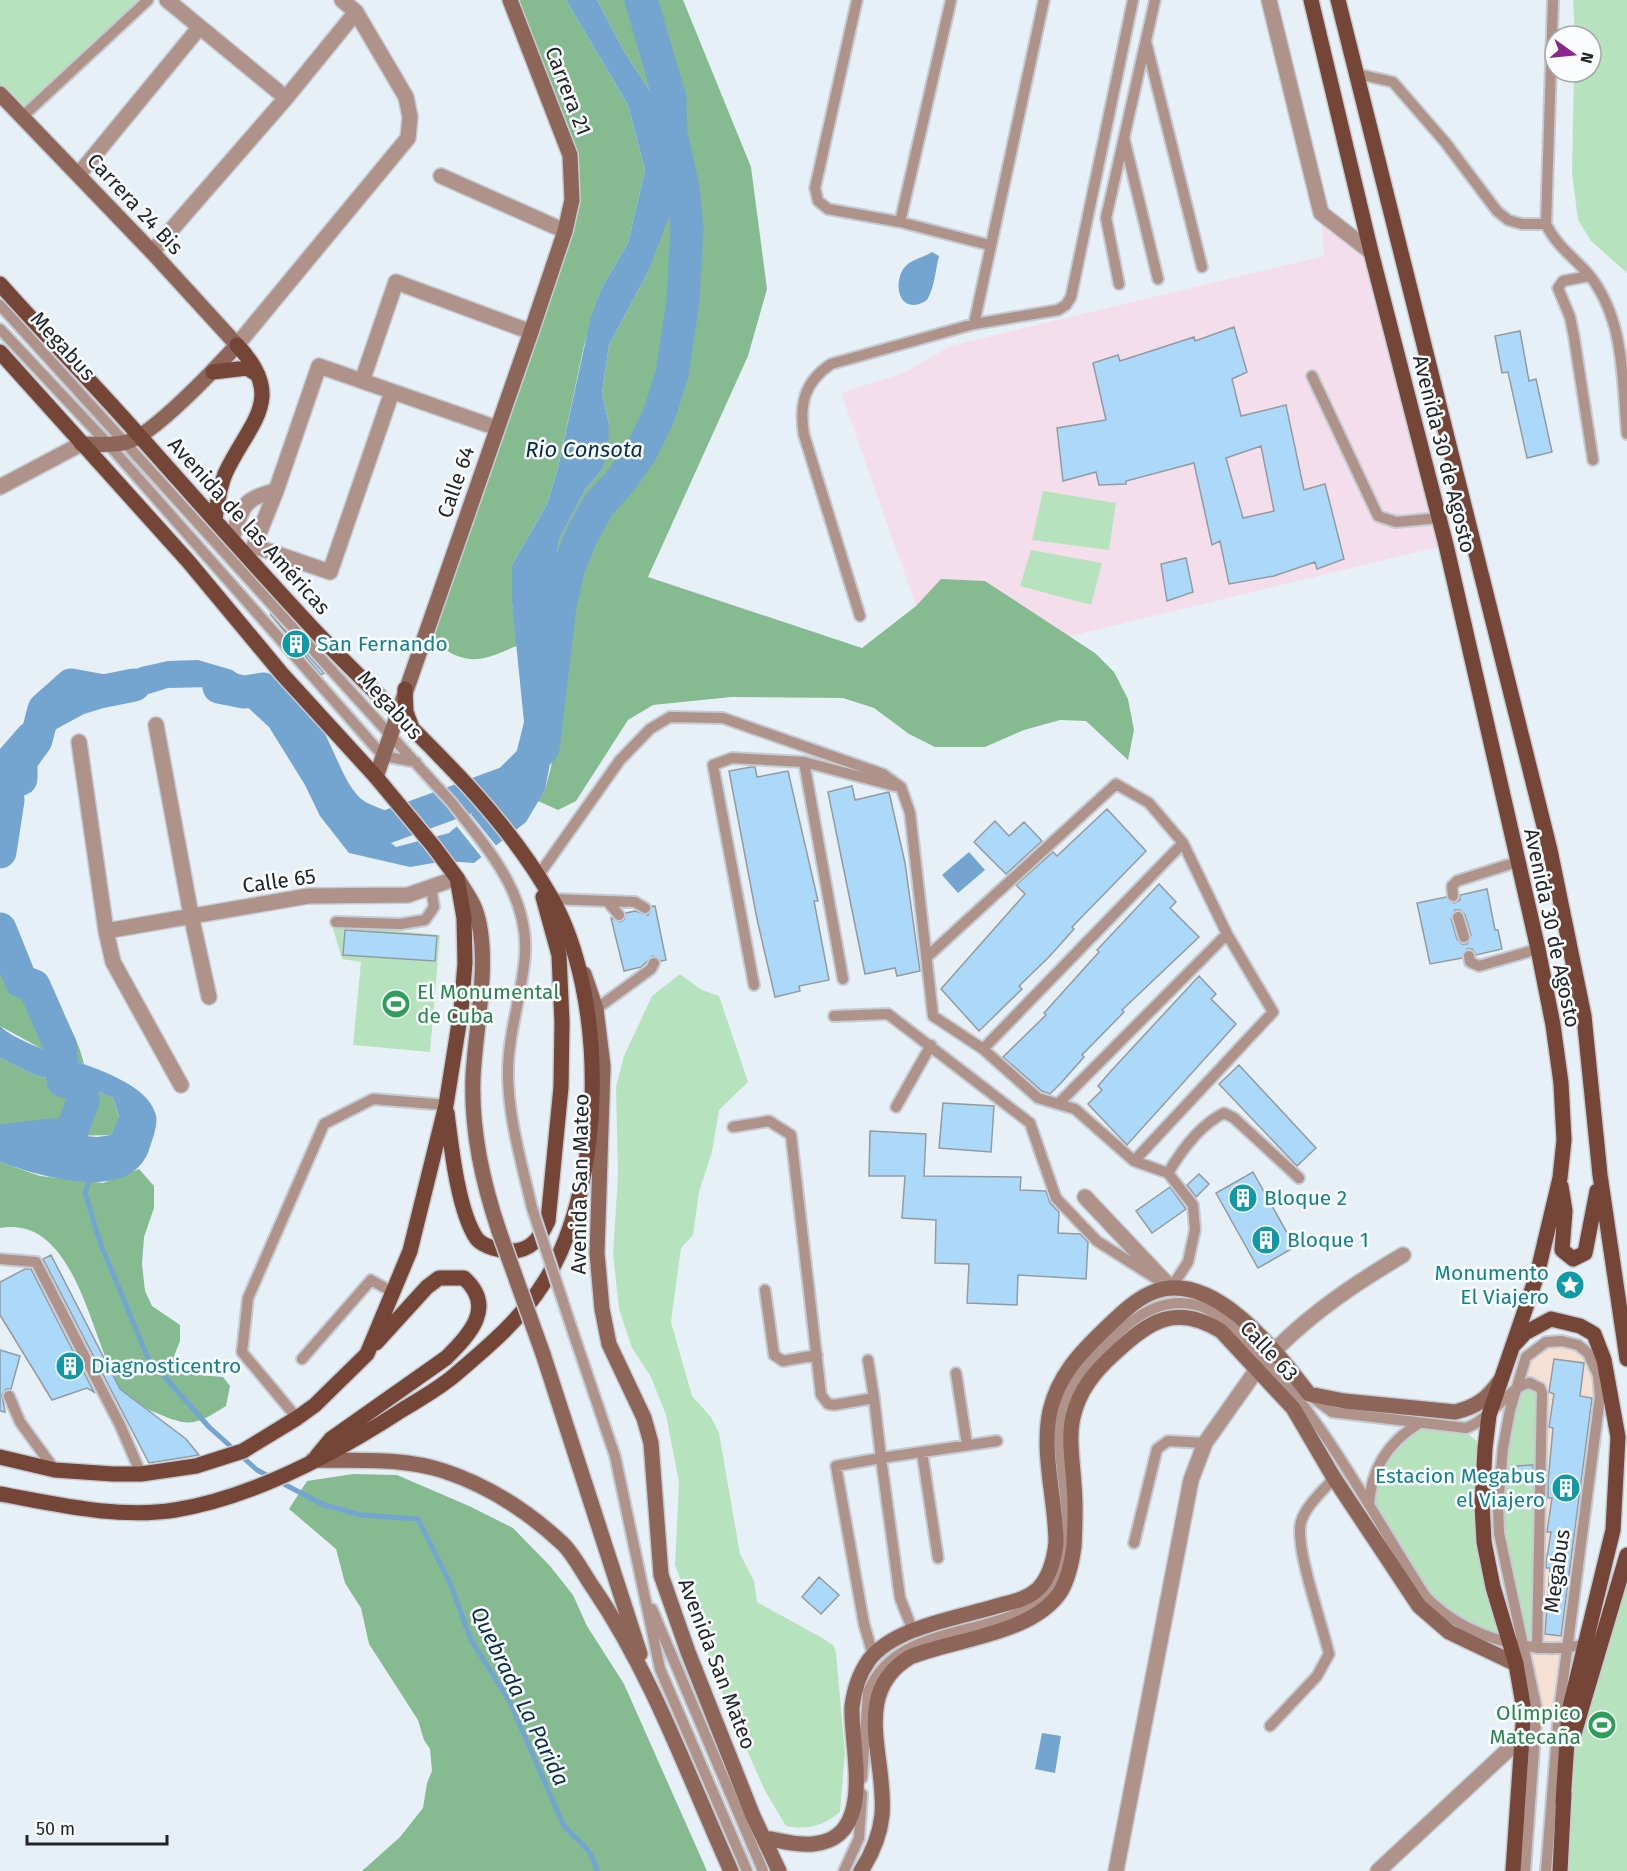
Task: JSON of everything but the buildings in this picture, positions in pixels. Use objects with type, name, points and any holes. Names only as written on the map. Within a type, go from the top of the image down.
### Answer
[{"type":"main road","name":"Avenida 30 de Agosto","points":[[1311,0],[1371,252],[1439,518],[1538,949],[1553,1025],[1561,1083],[1564,1140],[1560,1178],[1537,1275],[1509,1351],[1490,1415],[1482,1504],[1484,1542],[1493,1587],[1516,1644],[1516,1664],[1524,1710],[1513,1871]]},
{"type":"main road","name":"Avenida 30 de Agosto","points":[[1338,0],[1564,915],[1584,1016],[1600,1175],[1627,1359]]},
{"type":"main road","name":"Avenida de las Américas","points":[[0,284],[375,694],[469,788],[514,843],[552,899],[570,938],[584,1000],[593,1084],[591,1135],[582,1185],[567,1233],[547,1279],[518,1318],[448,1381],[352,1442],[293,1472],[217,1500],[172,1510],[113,1512],[0,1494]]},
{"type":"main road","points":[[214,520],[219,489],[226,472],[258,418],[262,404],[258,375],[252,361],[237,345]]},
{"type":"main road","points":[[0,351],[188,561],[282,674],[376,777],[458,878],[464,918],[465,963],[461,1011],[446,1105],[410,1251],[367,1354]]},
{"type":"main road","points":[[213,372],[247,368],[258,375]]},
{"type":"main road","points":[[375,694],[391,698],[405,689]]},
{"type":"main road","points":[[405,689],[406,712],[414,733]]},
{"type":"main road","points":[[446,1105],[457,1176],[470,1225],[478,1240],[490,1247],[510,1251],[533,1244],[541,1237],[548,1221],[561,1087],[562,1022],[559,955],[538,876]]},
{"type":"main road","points":[[1560,1178],[1565,1210],[1562,1250],[1573,1258],[1586,1253],[1600,1175]]},
{"type":"main road","points":[[0,1457],[55,1470],[141,1474],[196,1466],[243,1451],[274,1434],[315,1405],[367,1354],[427,1287],[439,1278],[464,1278],[474,1287],[478,1295],[478,1317],[462,1342],[446,1358],[331,1439],[313,1460]]},
{"type":"main road","points":[[1509,1351],[1525,1333],[1551,1319],[1580,1326],[1594,1334],[1604,1360],[1618,1437],[1617,1494],[1613,1530],[1583,1645],[1569,1711],[1560,1871]]},
{"type":"main road","points":[[1563,1802],[1572,1738],[1627,1555]]},
{"type":"street","points":[[167,0],[286,98]]},
{"type":"street","points":[[0,487],[81,444],[109,445],[141,437],[213,372],[408,138],[410,117],[406,97],[356,12],[342,0]]},
{"type":"street","name":"Carrera 21","points":[[510,0],[570,155],[572,200]]},
{"type":"street","points":[[1269,0],[1321,213],[1371,252]]},
{"type":"street","points":[[153,252],[286,98],[356,12]]},
{"type":"street","points":[[79,174],[199,28]]},
{"type":"street","name":"Carrera 24 Bis","points":[[0,94],[153,252],[237,345]]},
{"type":"street","points":[[441,176],[566,231]]},
{"type":"street","name":"Calle 64","points":[[376,777],[566,231],[572,200]]},
{"type":"street","points":[[362,381],[396,282],[531,332]]},
{"type":"street","points":[[393,392],[330,572],[254,546],[319,366],[497,428]]},
{"type":"street","points":[[232,539],[243,505],[257,495],[276,490]]},
{"type":"street","points":[[156,725],[191,915],[209,997]]},
{"type":"street","points":[[79,742],[106,931],[113,962],[181,1085]]},
{"type":"street","points":[[458,878],[474,908],[479,926],[481,977],[473,1077],[474,1128],[486,1192],[543,1354],[647,1678],[731,1871]]},
{"type":"street","name":"Calle 65","points":[[106,931],[308,896],[408,895],[458,878]]},
{"type":"street","name":"Avenida San Mateo","points":[[570,938],[596,1009],[603,1066],[597,1253],[609,1344],[644,1418],[651,1443],[661,1575],[757,1841],[779,1871]]},
{"type":"street","points":[[1084,1197],[1171,1288]]},
{"type":"street","points":[[1275,1350],[1303,1322],[1336,1297],[1403,1255]]},
{"type":"street","name":"Calle 63","points":[[873,1655],[890,1641],[913,1631],[1021,1600],[1045,1580],[1054,1558],[1056,1543],[1048,1428],[1053,1400],[1061,1380],[1083,1350],[1139,1299],[1153,1292],[1171,1288],[1190,1289],[1210,1296],[1275,1350],[1309,1394],[1344,1401],[1455,1412],[1469,1409],[1487,1398],[1499,1382]]},
{"type":"street","name":"Calle 63","points":[[861,1871],[877,1839],[882,1815],[876,1708],[878,1693],[888,1674],[902,1662],[918,1653],[1023,1621],[1054,1600],[1067,1577],[1074,1546],[1072,1419],[1085,1386],[1099,1368],[1147,1326],[1179,1317],[1199,1320],[1215,1327],[1258,1368],[1293,1408],[1334,1478],[1419,1606],[1449,1632],[1516,1664]]},
{"type":"street","points":[[1116,1871],[1191,1480],[1205,1443],[1258,1368]]},
{"type":"street","points":[[313,1460],[399,1462],[441,1470],[480,1484],[524,1511],[565,1546],[602,1601],[647,1678]]},
{"type":"street","points":[[757,1841],[819,1844],[838,1833],[852,1814],[857,1785],[852,1709],[854,1691],[873,1655]]},
{"type":"street","points":[[1378,1871],[1524,1735]]},
{"type":"lane","points":[[22,117],[148,0]]},
{"type":"lane","points":[[857,0],[815,195],[822,206],[828,208],[900,222],[989,245]]},
{"type":"lane","points":[[900,222],[951,0]]},
{"type":"lane","points":[[974,324],[989,245],[1044,0]]},
{"type":"lane","points":[[860,616],[804,435],[801,408],[804,394],[815,376],[831,364],[974,324],[1058,310],[1069,301],[1133,0]]},
{"type":"lane","points":[[1119,284],[1106,218],[1155,0]]},
{"type":"lane","points":[[1553,0],[1546,224],[1558,244],[1589,276],[1604,299],[1616,327],[1627,434]]},
{"type":"lane","points":[[1145,39],[1202,267]]},
{"type":"lane","points":[[1358,74],[1393,82],[1445,142],[1497,211],[1508,220],[1522,224],[1546,224]]},
{"type":"lane","points":[[1124,135],[1158,279]]},
{"type":"lane","points":[[1589,276],[1563,281],[1558,288],[1570,317],[1593,460]]},
{"type":"lane","name":"Megabus","points":[[0,305],[416,762]]},
{"type":"lane","name":"Megabus","points":[[0,329],[109,445],[383,756],[416,762]]},
{"type":"lane","points":[[1312,376],[1378,516],[1396,522],[1439,518]]},
{"type":"lane","points":[[538,876],[620,760],[650,729],[670,717],[723,718],[883,774],[901,788],[910,813],[933,1016],[983,1049],[1038,1098],[1075,1109],[1134,1161],[1168,1173],[1193,1205],[1195,1230],[1188,1262],[1171,1288],[1097,1241],[1056,1198],[1030,1124],[931,1045],[888,1014],[834,1016]]},
{"type":"lane","points":[[754,985],[713,765],[732,758],[804,762],[901,788]]},
{"type":"lane","points":[[416,762],[452,803],[495,859],[513,891],[524,932],[525,955],[509,1044],[509,1096],[532,1208],[615,1456],[660,1669],[747,1871]]},
{"type":"lane","points":[[804,762],[843,979]]},
{"type":"lane","points":[[928,956],[1116,784],[1149,803],[1183,843],[1227,934],[1273,1012],[1134,1161]]},
{"type":"lane","points":[[983,1049],[1183,843]]},
{"type":"lane","points":[[1453,896],[1452,886],[1457,881],[1517,862]]},
{"type":"lane","points":[[336,922],[400,924],[425,920],[434,907],[431,886]]},
{"type":"lane","points":[[552,899],[635,902],[645,908]]},
{"type":"lane","points":[[607,901],[620,915]]},
{"type":"lane","points":[[1458,917],[1464,937]]},
{"type":"lane","points":[[1059,1103],[1227,934]]},
{"type":"lane","points":[[1468,956],[1470,962],[1479,966],[1538,949]]},
{"type":"lane","points":[[596,1009],[624,986],[651,969],[654,963]]},
{"type":"lane","points":[[624,986],[633,969]]},
{"type":"lane","points":[[896,1107],[931,1045]]},
{"type":"lane","points":[[297,1418],[242,1352],[248,1298],[324,1124],[373,1099],[446,1105]]},
{"type":"lane","points":[[1168,1173],[1180,1153],[1215,1118],[1224,1113],[1234,1118],[1299,1178]]},
{"type":"lane","points":[[733,1127],[769,1121],[791,1135],[821,1395],[828,1404],[874,1398]]},
{"type":"lane","points":[[0,1259],[36,1262],[120,1425],[141,1474]]},
{"type":"lane","points":[[302,1359],[371,1280],[394,1293]]},
{"type":"lane","points":[[765,1290],[774,1355],[783,1361],[817,1355]]},
{"type":"lane","points":[[844,1871],[859,1838],[866,1707],[873,1680],[897,1654],[1027,1608],[1053,1586],[1061,1568],[1066,1544],[1059,1429],[1066,1398],[1079,1373],[1089,1361],[1141,1313],[1162,1305],[1184,1303],[1203,1307],[1227,1322],[1257,1350],[1302,1402],[1426,1597],[1439,1610],[1455,1620],[1516,1644],[1537,1648],[1567,1649],[1600,1641]]},
{"type":"lane","name":"Megabus","points":[[1525,1871],[1537,1710],[1516,1644],[1498,1504],[1503,1448],[1526,1357],[1546,1342],[1562,1341],[1578,1345],[1588,1353],[1598,1375],[1600,1397],[1567,1649],[1546,1871]]},
{"type":"lane","points":[[868,1360],[900,1598],[913,1631]]},
{"type":"lane","points":[[956,1373],[967,1445]]},
{"type":"lane","points":[[1516,1390],[1520,1385],[1530,1383],[1536,1384],[1542,1393],[1537,1648]]},
{"type":"lane","name":"Megabus","points":[[1309,1394],[1332,1412],[1466,1428],[1479,1424],[1516,1390]]},
{"type":"lane","points":[[9,1396],[20,1422],[55,1470]]},
{"type":"lane","points":[[1369,1505],[1372,1481],[1382,1458],[1404,1433],[1418,1424]]},
{"type":"lane","points":[[873,1655],[864,1624],[836,1466],[997,1441]]},
{"type":"lane","points":[[1134,1543],[1156,1449],[1168,1441],[1205,1443]]},
{"type":"lane","points":[[922,1452],[938,1558]]},
{"type":"lane","points":[[1270,1726],[1317,1676],[1329,1654],[1309,1581],[1300,1524],[1306,1509],[1334,1478]]},
{"type":"lane","points":[[641,1584],[757,1841],[763,1871]]},
{"type":"lane","points":[[737,1850],[757,1841]]},
{"type":"shaded area","points":[[1321,213],[1371,252],[1446,545],[1067,637],[985,581],[941,580],[916,606],[841,393],[906,372],[950,346],[1324,256]]},
{"type":"shaded area","points":[[1578,1345],[1598,1375],[1556,1716],[1547,1718],[1540,1715],[1529,1665],[1510,1410],[1535,1348]]},
{"type":"green space","points":[[0,0],[148,0],[22,117],[0,94]]},
{"type":"green space","points":[[510,0],[566,0],[628,105],[645,170],[628,243],[601,289],[584,346],[557,472],[547,504],[512,565],[512,603],[519,645],[479,659],[461,657],[439,646],[415,664],[565,231],[570,155]]},
{"type":"green space","points":[[597,0],[683,0],[751,167],[767,289],[748,356],[648,577],[862,648],[916,606],[941,579],[985,581],[1095,653],[1114,672],[1128,699],[1134,730],[1128,760],[1086,721],[1060,720],[1024,730],[985,747],[935,747],[909,734],[874,708],[843,698],[731,697],[653,705],[628,720],[576,801],[558,810],[538,801],[545,790],[551,767],[558,721],[552,678],[548,613],[559,540],[585,490],[603,468],[609,424],[602,393],[609,345],[648,272],[678,174],[671,134],[652,94],[625,53]]},
{"type":"green space","points":[[1573,0],[1627,0],[1627,273],[1591,241],[1578,220],[1572,173],[1574,84],[1603,84],[1603,24],[1574,24]]},
{"type":"green space","points":[[1043,491],[1116,503],[1109,550],[1032,540]]},
{"type":"green space","points":[[1031,550],[1102,563],[1091,605],[1020,586]]},
{"type":"green space","points":[[18,765],[21,768],[22,790],[2,835],[0,852],[0,795]]},
{"type":"green space","name":"El Monumental de Cuba","points":[[332,925],[440,935],[430,1052],[353,1045],[361,962],[342,959]]},
{"type":"green space","points":[[0,958],[13,972],[44,995],[60,1012],[72,1031],[84,1064],[42,1049],[0,1026]]},
{"type":"green space","points":[[680,974],[702,990],[719,996],[748,1082],[719,1110],[712,1152],[699,1192],[693,1235],[681,1248],[671,1322],[692,1396],[711,1417],[719,1433],[740,1554],[754,1581],[757,1602],[824,1639],[834,1646],[836,1653],[845,1753],[840,1812],[821,1824],[808,1827],[786,1826],[765,1791],[724,1698],[675,1565],[679,1482],[666,1415],[651,1377],[632,1348],[619,1309],[613,1254],[618,1175],[616,1087],[624,1056],[652,996]]},
{"type":"green space","points":[[0,1058],[37,1076],[81,1084],[113,1098],[119,1118],[111,1135],[70,1136],[0,1128]]},
{"type":"green space","points":[[0,1162],[40,1176],[103,1183],[139,1169],[154,1186],[154,1208],[144,1237],[142,1264],[145,1291],[152,1306],[180,1325],[180,1341],[174,1356],[179,1368],[200,1375],[223,1377],[230,1386],[226,1406],[194,1422],[179,1421],[149,1410],[121,1390],[114,1378],[83,1298],[59,1254],[43,1238],[24,1228],[0,1228]]},
{"type":"green space","points":[[1520,1385],[1540,1388],[1537,1648],[1523,1645],[1498,1505]]},
{"type":"green space","points":[[1418,1424],[1465,1431],[1485,1448],[1482,1504],[1509,1643],[1439,1610],[1369,1505],[1374,1472]]},
{"type":"green space","points":[[353,1474],[397,1475],[469,1506],[513,1528],[550,1566],[573,1595],[587,1626],[624,1684],[707,1871],[362,1871],[400,1837],[423,1808],[427,1783],[432,1771],[430,1749],[424,1740],[418,1720],[369,1644],[361,1608],[345,1583],[336,1549],[289,1509],[307,1481]]},
{"type":"green space","name":"Olímpico Matecaña","points":[[1627,1555],[1627,1871],[1560,1871],[1572,1738]]},
{"type":"water","name":"Rio Consota","points":[[566,0],[597,0],[625,53],[652,94],[671,134],[678,174],[670,214],[648,272],[609,345],[602,393],[609,424],[608,448],[603,468],[585,490],[559,540],[548,613],[552,678],[558,721],[545,790],[526,822],[474,863],[445,861],[410,867],[349,853],[320,816],[305,785],[269,727],[234,695],[213,687],[168,688],[84,714],[36,740],[0,795],[0,749],[20,726],[44,709],[141,667],[168,661],[198,660],[232,670],[274,698],[315,748],[329,783],[353,814],[396,847],[449,833],[509,782],[524,722],[512,603],[512,565],[547,504],[557,472],[590,321],[601,289],[628,243],[645,170],[628,105]]},
{"type":"water","points":[[932,252],[939,256],[930,295],[921,303],[908,304],[900,296],[901,272],[910,263]]},
{"type":"water","points":[[969,852],[985,870],[958,893],[942,875]]},
{"type":"water","points":[[0,1026],[37,1047],[110,1075],[131,1086],[147,1099],[156,1115],[156,1123],[150,1147],[140,1165],[125,1176],[106,1181],[84,1182],[39,1174],[0,1162],[0,1128],[97,1137],[111,1135],[119,1117],[113,1098],[81,1084],[37,1076],[0,1058]]},
{"type":"water","points":[[1042,1733],[1061,1736],[1055,1773],[1035,1769]]},
{"type":"pier","points":[[469,812],[498,848],[483,859],[455,824]]},
{"type":"waterway","points":[[219,687],[244,692],[263,689],[300,724],[331,785],[346,807],[358,817],[384,828],[509,782],[543,748],[560,606],[568,570],[581,537],[598,506],[622,479],[641,452],[659,415],[672,374],[683,301],[687,228],[683,188],[671,134],[670,99],[641,0]]},
{"type":"waterway","points":[[0,852],[8,800],[5,786],[21,779],[21,768],[18,765],[36,740],[44,709],[71,685],[104,691],[134,685]]},
{"type":"waterway","points":[[0,929],[21,981],[34,986],[60,1045],[63,1081],[81,1084],[83,1101],[70,1136],[52,1135],[0,1141]]},
{"type":"waterway","name":"Quebrada La Parida","points":[[87,1176],[89,1181],[85,1193],[101,1245],[148,1358],[209,1427],[257,1470],[324,1505],[361,1515],[418,1519],[450,1583],[471,1640],[509,1700],[563,1824],[591,1855],[597,1871]]},
{"type":"place","name":"San Fernando","points":[[296,644]]},
{"type":"place","name":"El Monumental de Cuba","points":[[396,1004]]},
{"type":"place","name":"Bloque 2","points":[[1243,1198]]},
{"type":"place","name":"Bloque 1","points":[[1266,1240]]},
{"type":"place","name":"Monumento El Viajero","points":[[1570,1285]]},
{"type":"place","name":"Diagnosticentro","points":[[70,1366]]},
{"type":"place","name":"Estacion Megabus el Viajero","points":[[1566,1488]]},
{"type":"place","name":"Olímpico Matecaña","points":[[1602,1725]]}]
